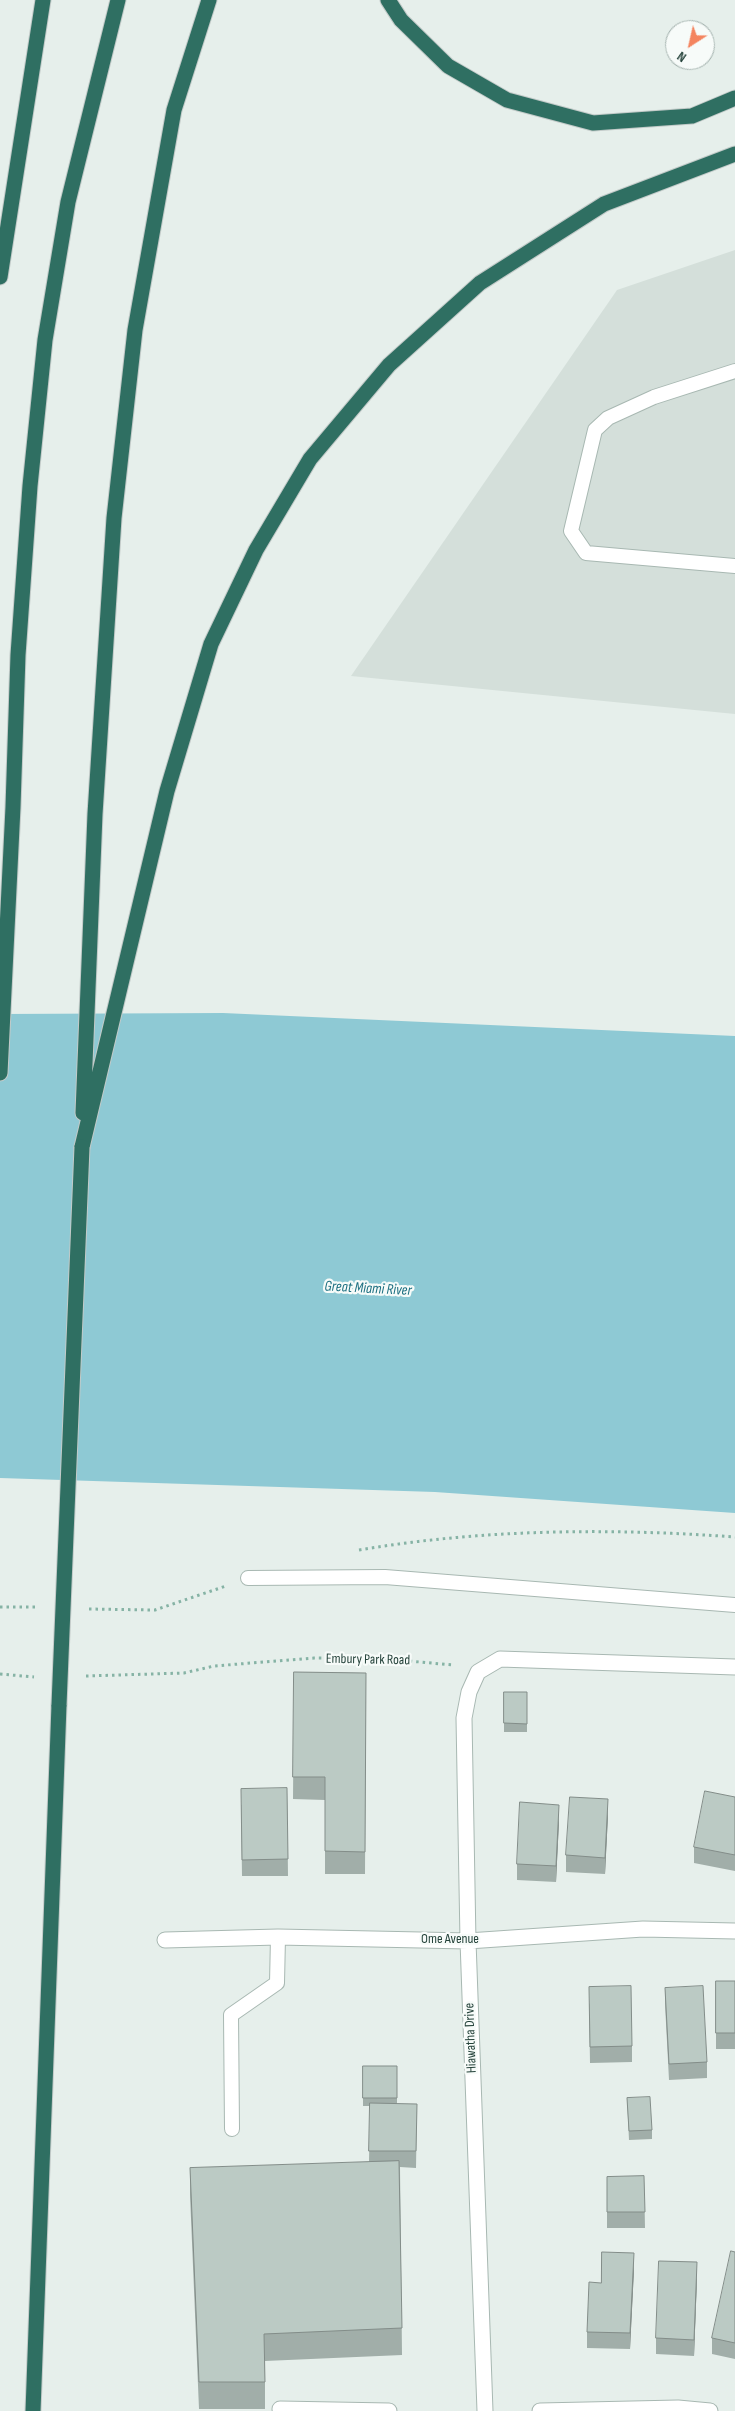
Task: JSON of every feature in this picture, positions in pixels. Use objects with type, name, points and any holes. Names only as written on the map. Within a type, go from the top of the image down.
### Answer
[{"type":"highway","points":[[0,277],[43,0]]},
{"type":"highway","points":[[0,1073],[13,807],[18,655],[30,486],[45,340],[68,202],[118,0]]},
{"type":"highway","points":[[34,2411],[59,1705],[95,814],[114,518],[135,330],[174,110],[208,0]]},
{"type":"highway","points":[[388,0],[401,20],[448,66],[507,100],[592,123],[692,116],[735,98]]},
{"type":"highway","points":[[82,1146],[167,790],[211,644],[256,550],[310,459],[389,365],[480,283],[604,204],[735,154]]},
{"type":"street","points":[[482,1668],[500,1659],[735,1667]]},
{"type":"street","name":"Hiawatha Drive","points":[[482,1668],[470,1692],[464,1718],[468,1941],[485,2411]]},
{"type":"street","name":"Ome Avenue","points":[[165,1940],[278,1937],[468,1941],[643,1929],[735,1930]]},
{"type":"street","points":[[540,2411],[678,2408],[710,2411]]},
{"type":"street","points":[[280,2409],[389,2411]]},
{"type":"lane","points":[[735,371],[654,397],[608,418],[595,430],[572,531],[586,553],[735,566]]},
{"type":"lane","points":[[248,1578],[385,1577],[735,1605]]},
{"type":"lane","points":[[232,2129],[231,2015],[277,1984],[278,1937]]},
{"type":"path","name":"Embury Park Road","points":[[76,1676],[184,1673],[214,1666],[314,1658],[376,1658],[482,1668]]},
{"type":"path","points":[[0,1674],[40,1677]]},
{"type":"shaded area","points":[[735,250],[735,714],[351,676],[617,290]]},
{"type":"water","name":"Great Miami River","points":[[223,1013],[735,1036],[735,1513],[435,1492],[0,1478],[0,1014]]},
{"type":"building","points":[[294,1672],[366,1673],[365,1852],[325,1851],[325,1777],[293,1777]]},
{"type":"building","points":[[504,1692],[527,1692],[527,1724],[504,1723]]},
{"type":"building","points":[[287,1788],[288,1859],[242,1860],[241,1789]]},
{"type":"building","points":[[705,1791],[735,1797],[735,1855],[694,1847]]},
{"type":"building","points":[[570,1797],[608,1799],[605,1858],[566,1855]]},
{"type":"building","points":[[520,1802],[559,1805],[556,1866],[517,1864]]},
{"type":"building","points":[[716,1981],[735,1981],[735,2033],[716,2033]]},
{"type":"building","points":[[631,1986],[632,2046],[590,2047],[589,1987]]},
{"type":"building","points":[[703,1986],[707,2062],[669,2064],[665,1988]]},
{"type":"building","points":[[363,2066],[397,2066],[397,2098],[363,2098]]},
{"type":"building","points":[[650,2097],[652,2130],[629,2131],[627,2098]]},
{"type":"building","points":[[370,2103],[417,2104],[416,2151],[369,2151]]},
{"type":"building","points":[[399,2161],[402,2328],[264,2334],[265,2382],[199,2382],[190,2168]]},
{"type":"building","points":[[644,2176],[645,2212],[607,2212],[607,2177]]},
{"type":"building","points":[[731,2251],[735,2252],[735,2343],[712,2338]]},
{"type":"building","points":[[602,2252],[634,2253],[630,2333],[587,2332],[589,2282],[601,2283]]},
{"type":"building","points":[[659,2261],[697,2262],[694,2340],[656,2338]]}]
